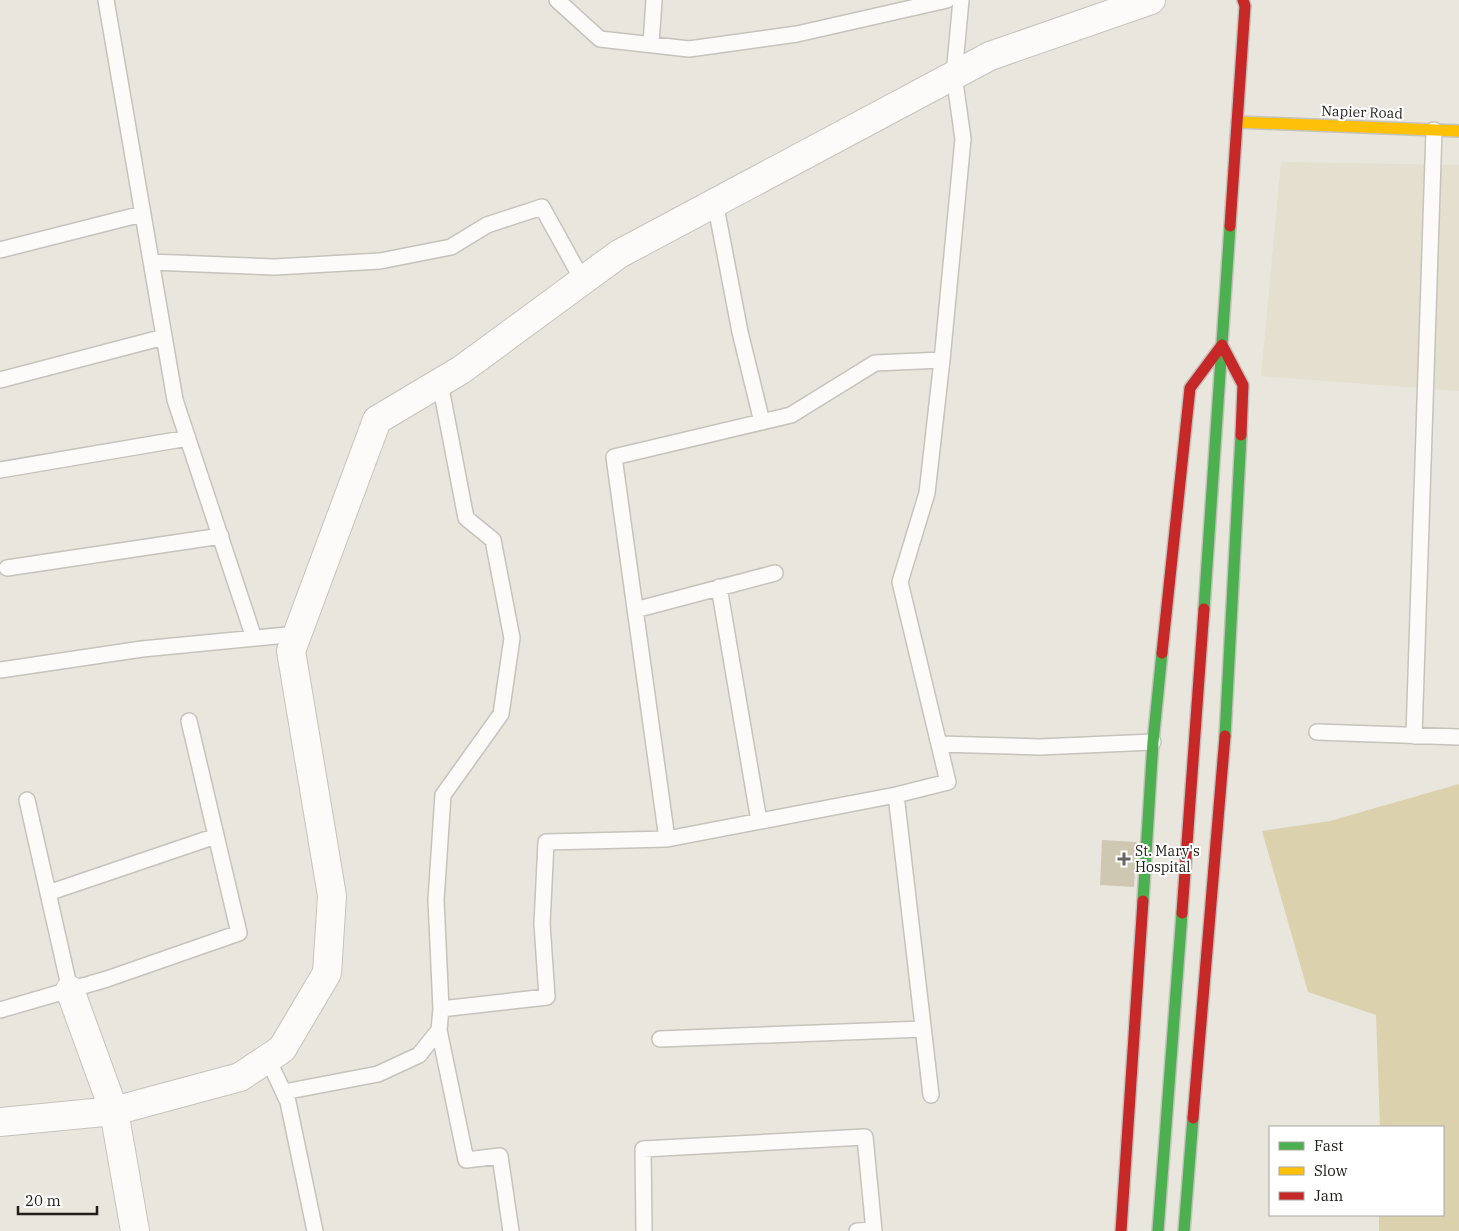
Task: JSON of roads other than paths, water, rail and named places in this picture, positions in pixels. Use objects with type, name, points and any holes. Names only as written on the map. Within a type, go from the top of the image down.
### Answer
[{"type":"main road","points":[[1158,1231],[1196,741],[1204,597],[1246,2]]},
{"type":"main road","name":"Napier Road","points":[[1237,122],[1459,131]]},
{"type":"main road","points":[[1121,1231],[1153,742],[1190,388],[1222,345]]},
{"type":"main road","points":[[1184,1231],[1227,716],[1243,385],[1222,345]]},
{"type":"street","points":[[0,1122],[114,1111],[240,1077],[282,1049],[327,973],[332,896],[290,651],[377,420],[461,370],[619,254],[990,56],[1151,0]]},
{"type":"street","points":[[70,990],[114,1111],[135,1231]]},
{"type":"lane","points":[[106,0],[175,400],[254,638]]},
{"type":"lane","points":[[557,0],[600,39],[689,49],[797,34],[947,0]]},
{"type":"lane","points":[[651,44],[654,0]]},
{"type":"lane","points":[[441,1009],[547,996],[542,924],[546,842],[667,839],[896,795],[948,782],[900,582],[927,493],[942,360],[963,139],[954,75],[961,0]]},
{"type":"lane","points":[[1414,736],[1434,130]]},
{"type":"lane","points":[[715,202],[740,332],[762,422]]},
{"type":"lane","points":[[151,262],[275,266],[380,262],[451,247],[486,225],[542,207],[583,281]]},
{"type":"lane","points":[[0,250],[142,214]]},
{"type":"lane","points":[[0,380],[164,337]]},
{"type":"lane","points":[[667,839],[614,457],[791,415],[875,363],[942,360]]},
{"type":"lane","points":[[440,383],[466,518],[494,540],[512,638],[501,714],[443,795],[436,900],[441,1009],[439,1030],[466,1160],[500,1156],[510,1231]]},
{"type":"lane","points":[[0,470],[188,438]]},
{"type":"lane","points":[[7,568],[221,536]]},
{"type":"lane","points":[[635,610],[775,573]]},
{"type":"lane","points":[[719,587],[760,822]]},
{"type":"lane","points":[[0,670],[142,649],[297,634]]},
{"type":"lane","points":[[0,1010],[70,990],[239,933],[189,721]]},
{"type":"lane","points":[[1317,732],[1459,737]]},
{"type":"lane","points":[[939,744],[1040,747],[1153,742]]},
{"type":"lane","points":[[896,795],[931,1095]]},
{"type":"lane","points":[[27,800],[70,990]]},
{"type":"lane","points":[[48,893],[216,836]]},
{"type":"lane","points":[[660,1039],[923,1029]]},
{"type":"lane","points":[[284,1092],[378,1074],[419,1055],[439,1030]]},
{"type":"lane","points":[[268,1059],[288,1102],[315,1231]]},
{"type":"lane","points":[[644,1231],[643,1150],[865,1137],[874,1231],[857,1231]]},
{"type":"place","name":"St. Mary's Hospital","points":[[1124,859]]}]
